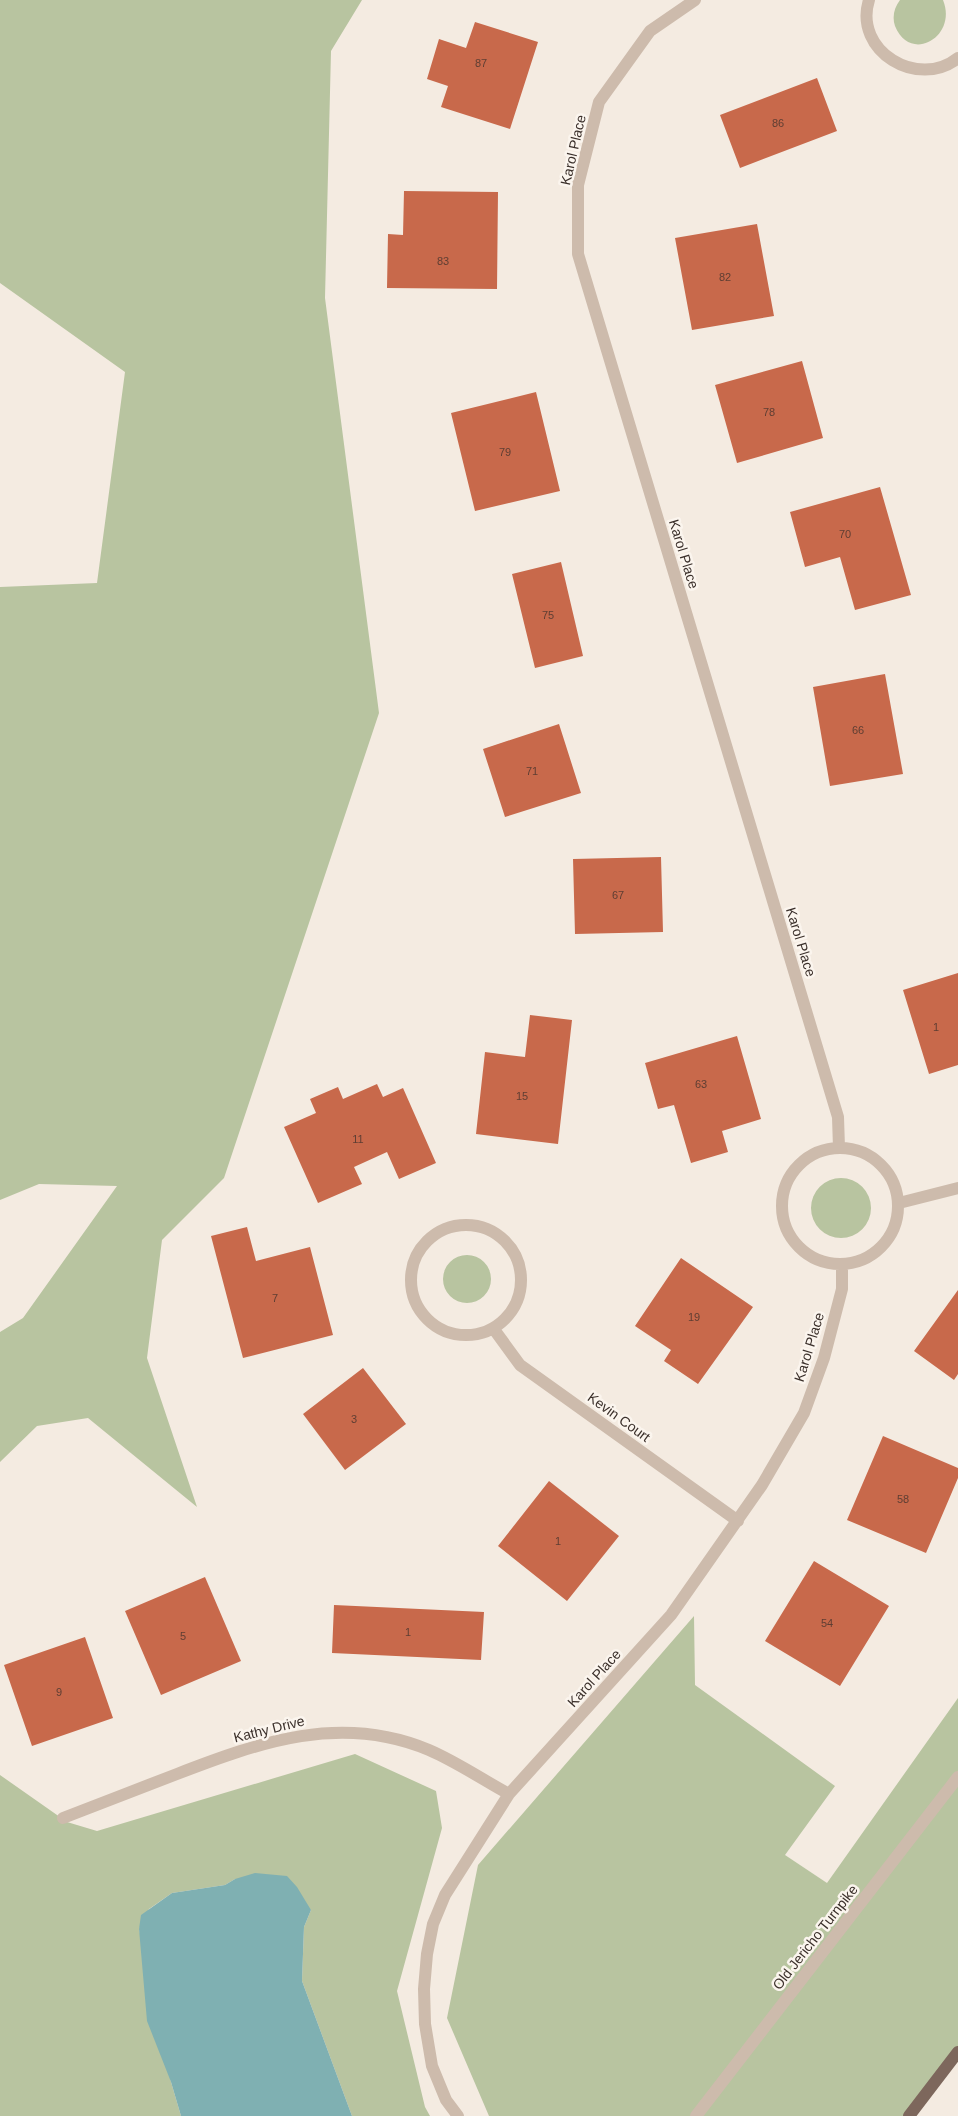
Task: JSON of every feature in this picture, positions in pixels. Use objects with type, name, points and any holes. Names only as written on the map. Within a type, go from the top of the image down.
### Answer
[{"type":"main road","points":[[909,2116],[958,2052]]},
{"type":"street","name":"Karol Place","points":[[695,0],[650,31],[599,102],[578,185],[578,254],[838,1117],[839,1148]]},
{"type":"street","points":[[869,0],[867,23],[873,39],[883,54],[898,64],[915,70],[934,70],[951,64],[958,58]]},
{"type":"street","points":[[839,1148],[857,1150],[873,1158],[886,1170],[895,1185],[899,1203],[897,1221],[889,1238],[877,1252],[860,1261],[842,1265],[823,1262],[805,1253],[791,1238],[783,1220],[782,1201],[786,1184],[795,1170],[807,1158],[823,1150],[839,1148]]},
{"type":"street","points":[[899,1203],[958,1188]]},
{"type":"street","points":[[461,1225],[486,1228],[501,1237],[512,1250],[520,1266],[521,1284],[517,1301],[507,1316],[493,1328],[475,1334],[456,1334],[438,1327],[423,1315],[414,1298],[410,1280],[413,1262],[423,1245],[437,1233],[452,1226],[461,1225]]},
{"type":"street","name":"Karol Place","points":[[458,2116],[446,2100],[432,2066],[425,2024],[424,1989],[427,1954],[433,1924],[445,1895],[509,1794],[671,1615],[762,1485],[804,1413],[824,1358],[842,1289],[842,1265]]},
{"type":"street","name":"Kevin Court","points":[[493,1328],[520,1365],[738,1521]]},
{"type":"street","name":"Kathy Drive","points":[[63,1818],[226,1755],[285,1738],[323,1732],[357,1732],[429,1750],[509,1794]]},
{"type":"street","name":"Old Jericho Turnpike","points":[[696,2116],[958,1777]]},
{"type":"green space","points":[[0,0],[362,0],[331,51],[325,298],[379,713],[224,1178],[162,1240],[147,1358],[197,1507],[88,1418],[37,1426],[0,1462],[0,1332],[23,1318],[117,1186],[39,1184],[0,1200],[0,587],[97,583],[125,372],[0,283]]},
{"type":"green space","points":[[900,0],[943,0],[946,13],[944,25],[938,35],[930,41],[921,44],[911,43],[902,37],[895,26],[894,19],[895,9]]},
{"type":"green space","points":[[841,1178],[858,1183],[866,1191],[871,1208],[866,1225],[858,1233],[841,1238],[824,1233],[816,1225],[811,1208],[816,1191],[824,1183]]},
{"type":"green space","points":[[462,1255],[472,1255],[484,1262],[491,1274],[491,1284],[484,1296],[472,1303],[462,1303],[454,1299],[447,1292],[443,1284],[443,1274],[447,1266],[454,1259]]},
{"type":"green space","points":[[694,1616],[695,1685],[835,1786],[785,1855],[827,1883],[958,1698],[958,2051],[906,2116],[489,2116],[447,2018],[478,1865]]},
{"type":"green space","points":[[355,1754],[436,1791],[442,1828],[397,1991],[425,2107],[430,2116],[352,2116],[302,1981],[304,1927],[311,1910],[235,1879],[225,1885],[172,1893],[149,1909],[139,1929],[171,2082],[181,2116],[0,2116],[0,1775],[67,1822],[97,1831]]},
{"type":"water","points":[[255,1873],[287,1876],[297,1887],[311,1910],[304,1927],[302,1981],[352,2116],[181,2116],[171,2082],[147,2021],[139,1929],[141,1915],[172,1893],[225,1885],[235,1879]]},
{"type":"building","points":[[475,22],[538,42],[510,129],[441,107],[448,86],[427,79],[439,39],[466,48]]},
{"type":"building","points":[[817,78],[837,131],[740,168],[720,115]]},
{"type":"building","points":[[404,191],[498,192],[497,289],[387,288],[388,234],[403,235]]},
{"type":"building","points":[[757,224],[774,316],[692,330],[675,238]]},
{"type":"building","points":[[802,361],[823,438],[737,463],[715,385]]},
{"type":"building","points":[[536,392],[560,491],[475,511],[451,413]]},
{"type":"building","points":[[880,487],[911,595],[855,610],[840,557],[805,567],[790,512]]},
{"type":"building","points":[[561,562],[583,656],[535,668],[512,574]]},
{"type":"building","points":[[885,674],[903,774],[830,786],[813,687]]},
{"type":"building","points":[[559,724],[581,793],[505,817],[483,749]]},
{"type":"building","points":[[661,857],[663,932],[575,934],[573,859]]},
{"type":"building","points":[[958,973],[958,1065],[929,1074],[903,990]]},
{"type":"building","points":[[530,1015],[572,1020],[558,1144],[476,1134],[485,1052],[525,1057]]},
{"type":"building","points":[[737,1036],[761,1119],[722,1131],[728,1152],[691,1163],[674,1105],[658,1109],[645,1063]]},
{"type":"building","points":[[377,1084],[383,1097],[403,1088],[436,1163],[399,1179],[387,1152],[354,1167],[362,1184],[318,1203],[284,1127],[316,1113],[310,1099],[338,1087],[343,1099]]},
{"type":"building","points":[[247,1227],[256,1261],[310,1247],[333,1335],[243,1358],[211,1236]]},
{"type":"building","points":[[681,1258],[753,1307],[698,1384],[664,1361],[671,1350],[635,1326]]},
{"type":"building","points":[[958,1290],[958,1374],[954,1380],[914,1351]]},
{"type":"building","points":[[363,1368],[406,1424],[345,1470],[303,1414]]},
{"type":"building","points":[[883,1436],[958,1468],[958,1478],[926,1553],[847,1520]]},
{"type":"building","points":[[549,1481],[619,1536],[567,1601],[498,1546]]},
{"type":"building","points":[[814,1561],[889,1606],[840,1686],[765,1641]]},
{"type":"building","points":[[205,1577],[241,1661],[161,1695],[125,1611]]},
{"type":"building","points":[[334,1605],[484,1612],[481,1660],[332,1653]]},
{"type":"building","points":[[85,1637],[113,1718],[32,1746],[4,1665]]}]
